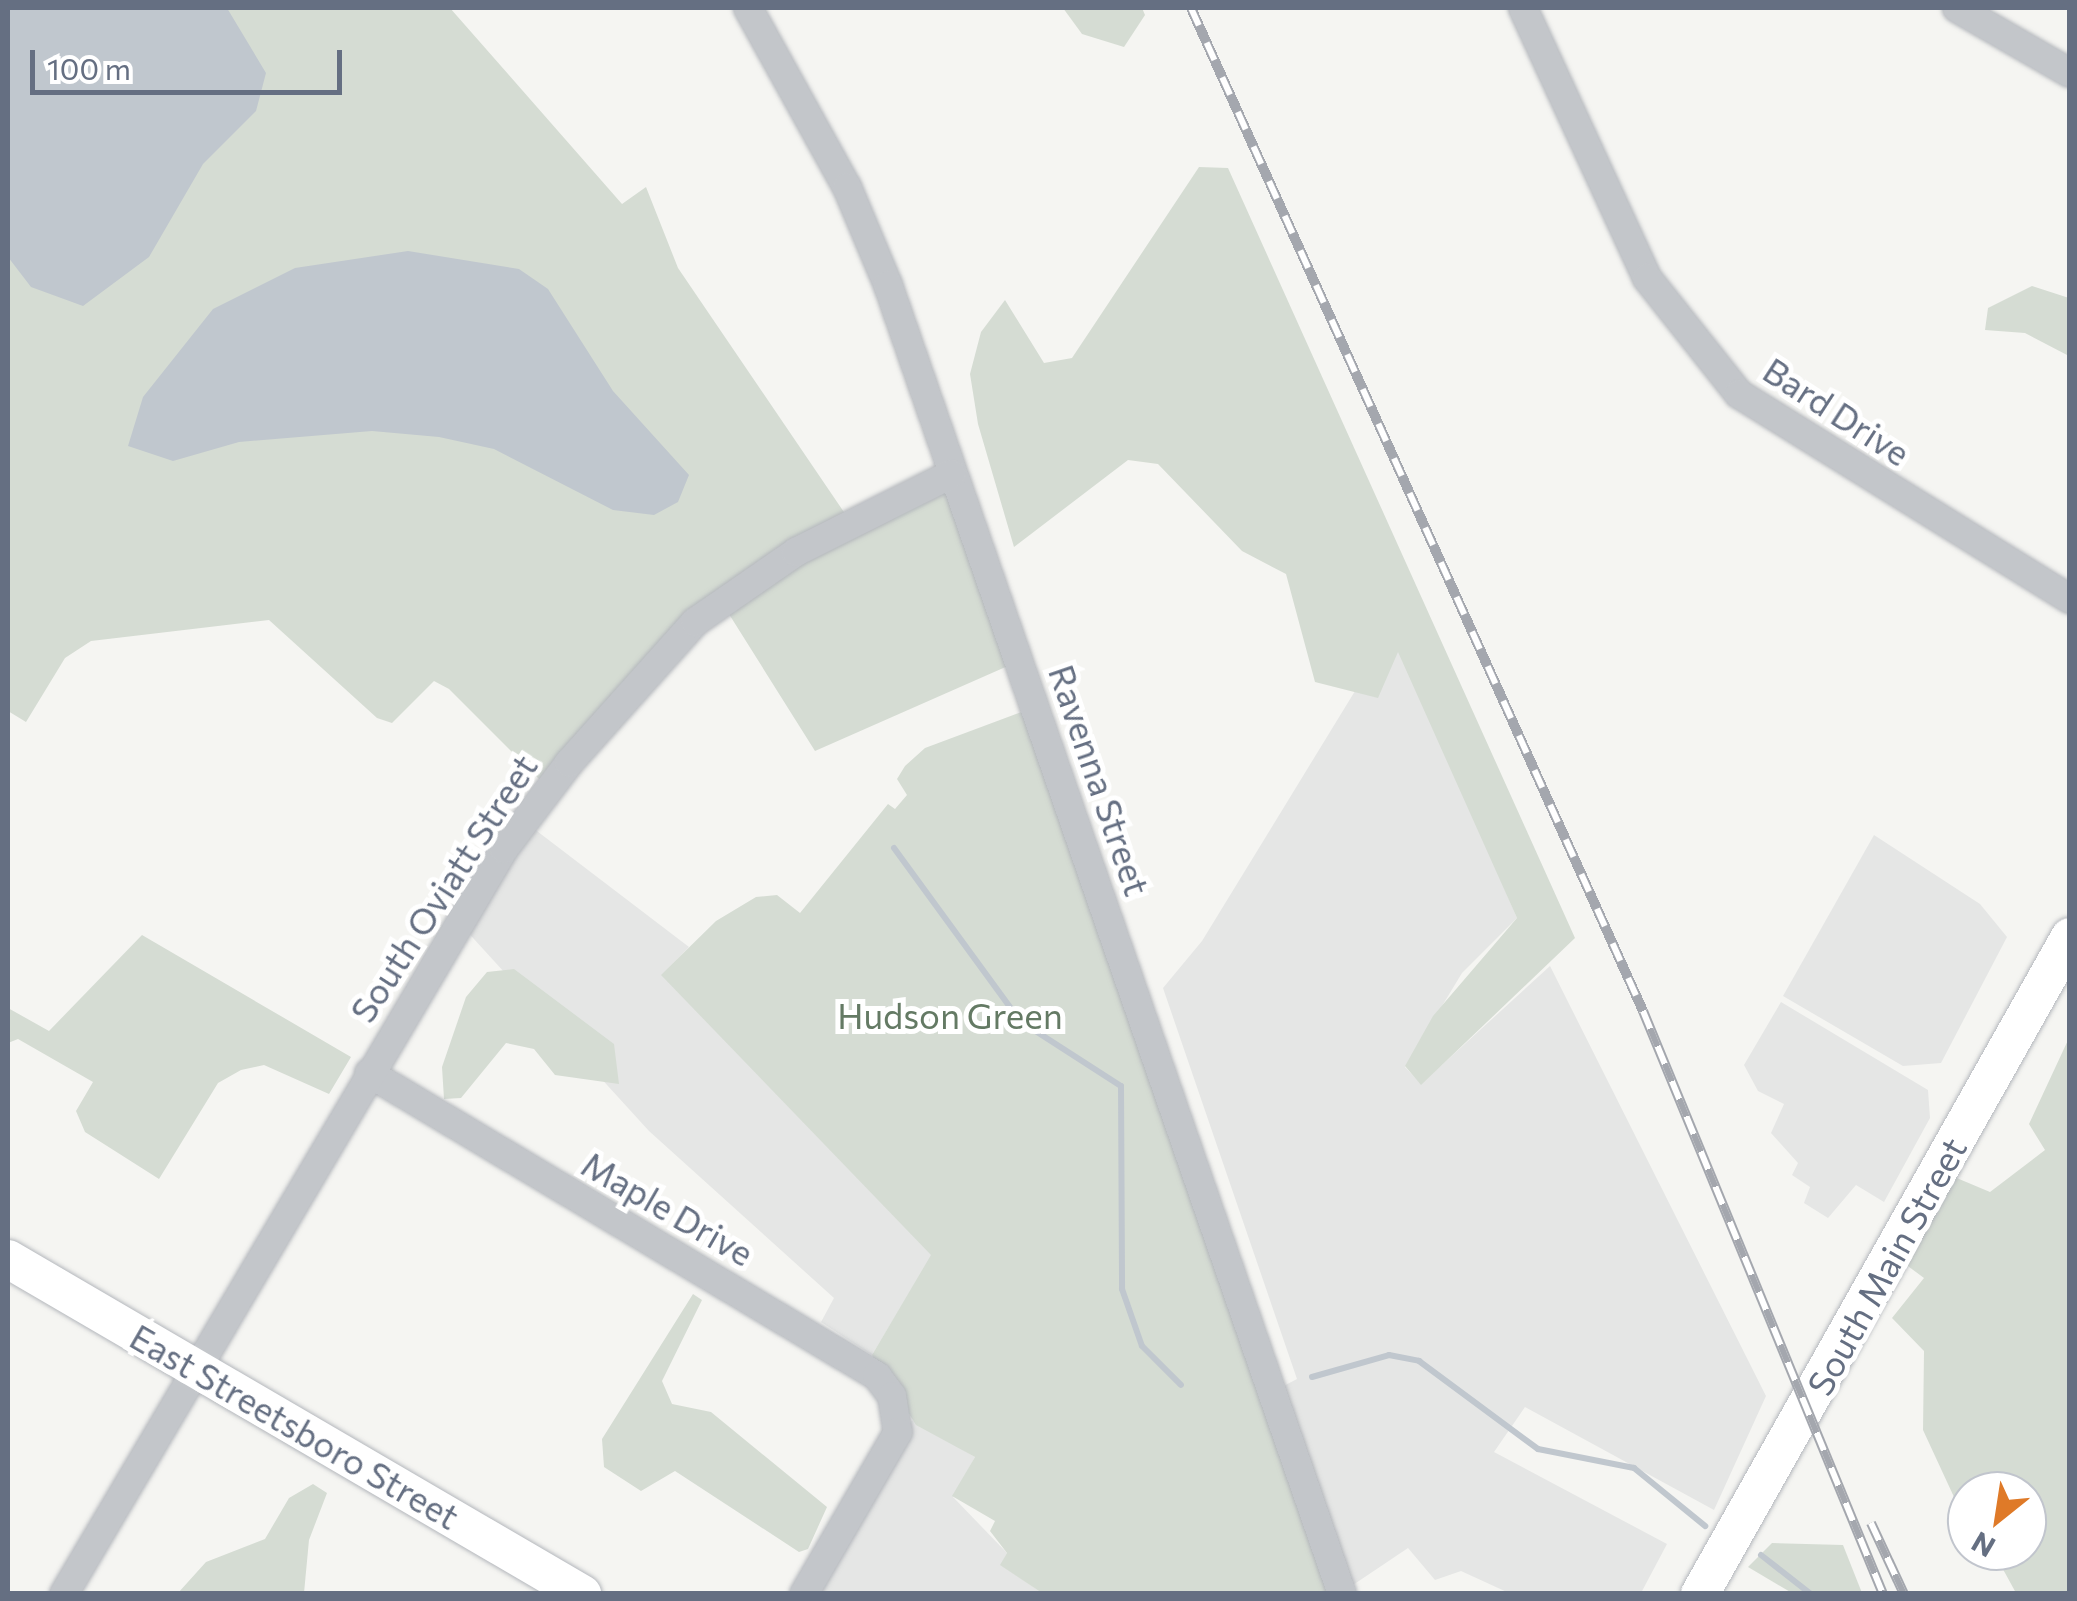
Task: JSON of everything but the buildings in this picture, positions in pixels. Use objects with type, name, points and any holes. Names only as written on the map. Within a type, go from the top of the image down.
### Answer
[{"type":"main road","name":"South Main Street","points":[[1700,1594],[2070,937]]},
{"type":"main road","name":"East Streetsboro Street","points":[[8,1259],[582,1594]]},
{"type":"street","name":"Ravenna Street","points":[[748,8],[847,187],[952,474],[1342,1594]]},
{"type":"street","name":"Bard Drive","points":[[1523,8],[1647,278],[1738,394],[2070,599]]},
{"type":"street","points":[[1957,8],[2070,73]]},
{"type":"street","name":"South Oviatt Street","points":[[64,1594],[504,849],[636,680],[695,622],[796,552],[952,474]]},
{"type":"street","name":"Maple Drive","points":[[369,1073],[877,1376],[898,1432],[804,1594]]},
{"type":"shaded area","points":[[8,8],[227,8],[266,73],[256,111],[203,164],[149,257],[83,306],[31,287],[8,257]]},
{"type":"shaded area","points":[[408,251],[519,269],[548,289],[613,391],[689,475],[678,502],[654,515],[613,510],[494,449],[439,437],[372,431],[239,442],[173,461],[128,446],[143,397],[213,309],[295,268]]},
{"type":"shaded area","points":[[1393,629],[1517,918],[1462,973],[1405,1067],[1421,1084],[1550,966],[1766,1396],[1714,1510],[1525,1407],[1494,1452],[1667,1544],[1641,1593],[1509,1593],[1461,1571],[1435,1580],[1408,1548],[1341,1593],[1272,1392],[1297,1379],[1163,988],[1202,941]]},
{"type":"shaded area","points":[[529,825],[689,947],[662,975],[932,1255],[872,1355],[821,1322],[834,1298],[649,1131],[463,927]]},
{"type":"shaded area","points":[[1874,835],[1980,904],[2007,937],[1941,1063],[1903,1066],[1783,996]]},
{"type":"shaded area","points":[[1781,1002],[1928,1090],[1930,1118],[1884,1202],[1856,1185],[1828,1218],[1804,1203],[1810,1187],[1792,1175],[1798,1163],[1771,1133],[1784,1104],[1758,1091],[1744,1065]]},
{"type":"shaded area","points":[[912,1420],[975,1457],[953,1497],[1007,1553],[1001,1565],[1042,1593],[815,1594]]},
{"type":"green space","points":[[8,8],[450,8],[622,204],[646,187],[678,268],[850,521],[952,474],[1019,661],[815,751],[722,603],[549,789],[449,689],[434,681],[392,723],[377,718],[269,620],[91,641],[65,658],[26,722],[8,711]]},
{"type":"green space","points":[[1063,8],[1142,8],[1145,15],[1124,47],[1082,34]]},
{"type":"green space","points":[[1199,167],[1228,168],[1575,938],[1421,1085],[1405,1066],[1433,1016],[1517,918],[1398,652],[1378,698],[1315,682],[1286,574],[1242,551],[1158,464],[1128,460],[1014,547],[978,424],[970,374],[981,332],[1005,300],[1044,363],[1072,358]]},
{"type":"green space","points":[[2032,286],[2069,298],[2069,356],[2025,333],[1985,330],[1988,308]]},
{"type":"green space","name":"Hudson Green","points":[[1035,707],[1342,1593],[1042,1593],[1000,1565],[1007,1553],[990,1531],[995,1521],[952,1496],[975,1457],[916,1425],[872,1355],[931,1255],[661,975],[716,921],[756,897],[777,895],[800,913],[888,804],[895,809],[907,795],[897,779],[925,748]]},
{"type":"green space","points":[[142,935],[351,1057],[329,1094],[264,1065],[241,1070],[218,1083],[159,1179],[85,1132],[76,1111],[93,1082],[18,1039],[8,1043],[8,1008],[49,1031]]},
{"type":"green space","points":[[514,969],[614,1044],[619,1084],[555,1075],[534,1049],[506,1043],[461,1098],[444,1099],[442,1067],[466,997],[487,972]]},
{"type":"green space","points":[[2069,1038],[2069,1593],[2016,1593],[2004,1571],[2047,1571],[2047,1471],[1947,1471],[1947,1482],[1923,1430],[1924,1351],[1892,1318],[1924,1278],[1893,1255],[1940,1171],[1990,1192],[2045,1150],[2029,1124]]},
{"type":"green space","points":[[693,1294],[702,1300],[662,1381],[672,1404],[711,1412],[827,1507],[808,1549],[799,1552],[675,1471],[641,1491],[604,1467],[602,1439]]},
{"type":"green space","points":[[313,1484],[327,1493],[309,1540],[304,1593],[178,1593],[206,1562],[265,1539],[289,1498]]},
{"type":"green space","points":[[1772,1543],[1843,1545],[1862,1593],[1792,1593],[1748,1567]]},
{"type":"waterway","points":[[894,848],[1020,1021],[1121,1086],[1122,1289],[1142,1346],[1181,1385]]},
{"type":"waterway","points":[[1312,1377],[1389,1355],[1419,1361],[1538,1449],[1634,1468],[1705,1526]]},
{"type":"waterway","points":[[1761,1555],[1811,1594]]},
{"type":"railway","points":[[1191,8],[1643,1011],[1883,1594]]},
{"type":"railway","points":[[1871,1523],[1904,1594]]}]
